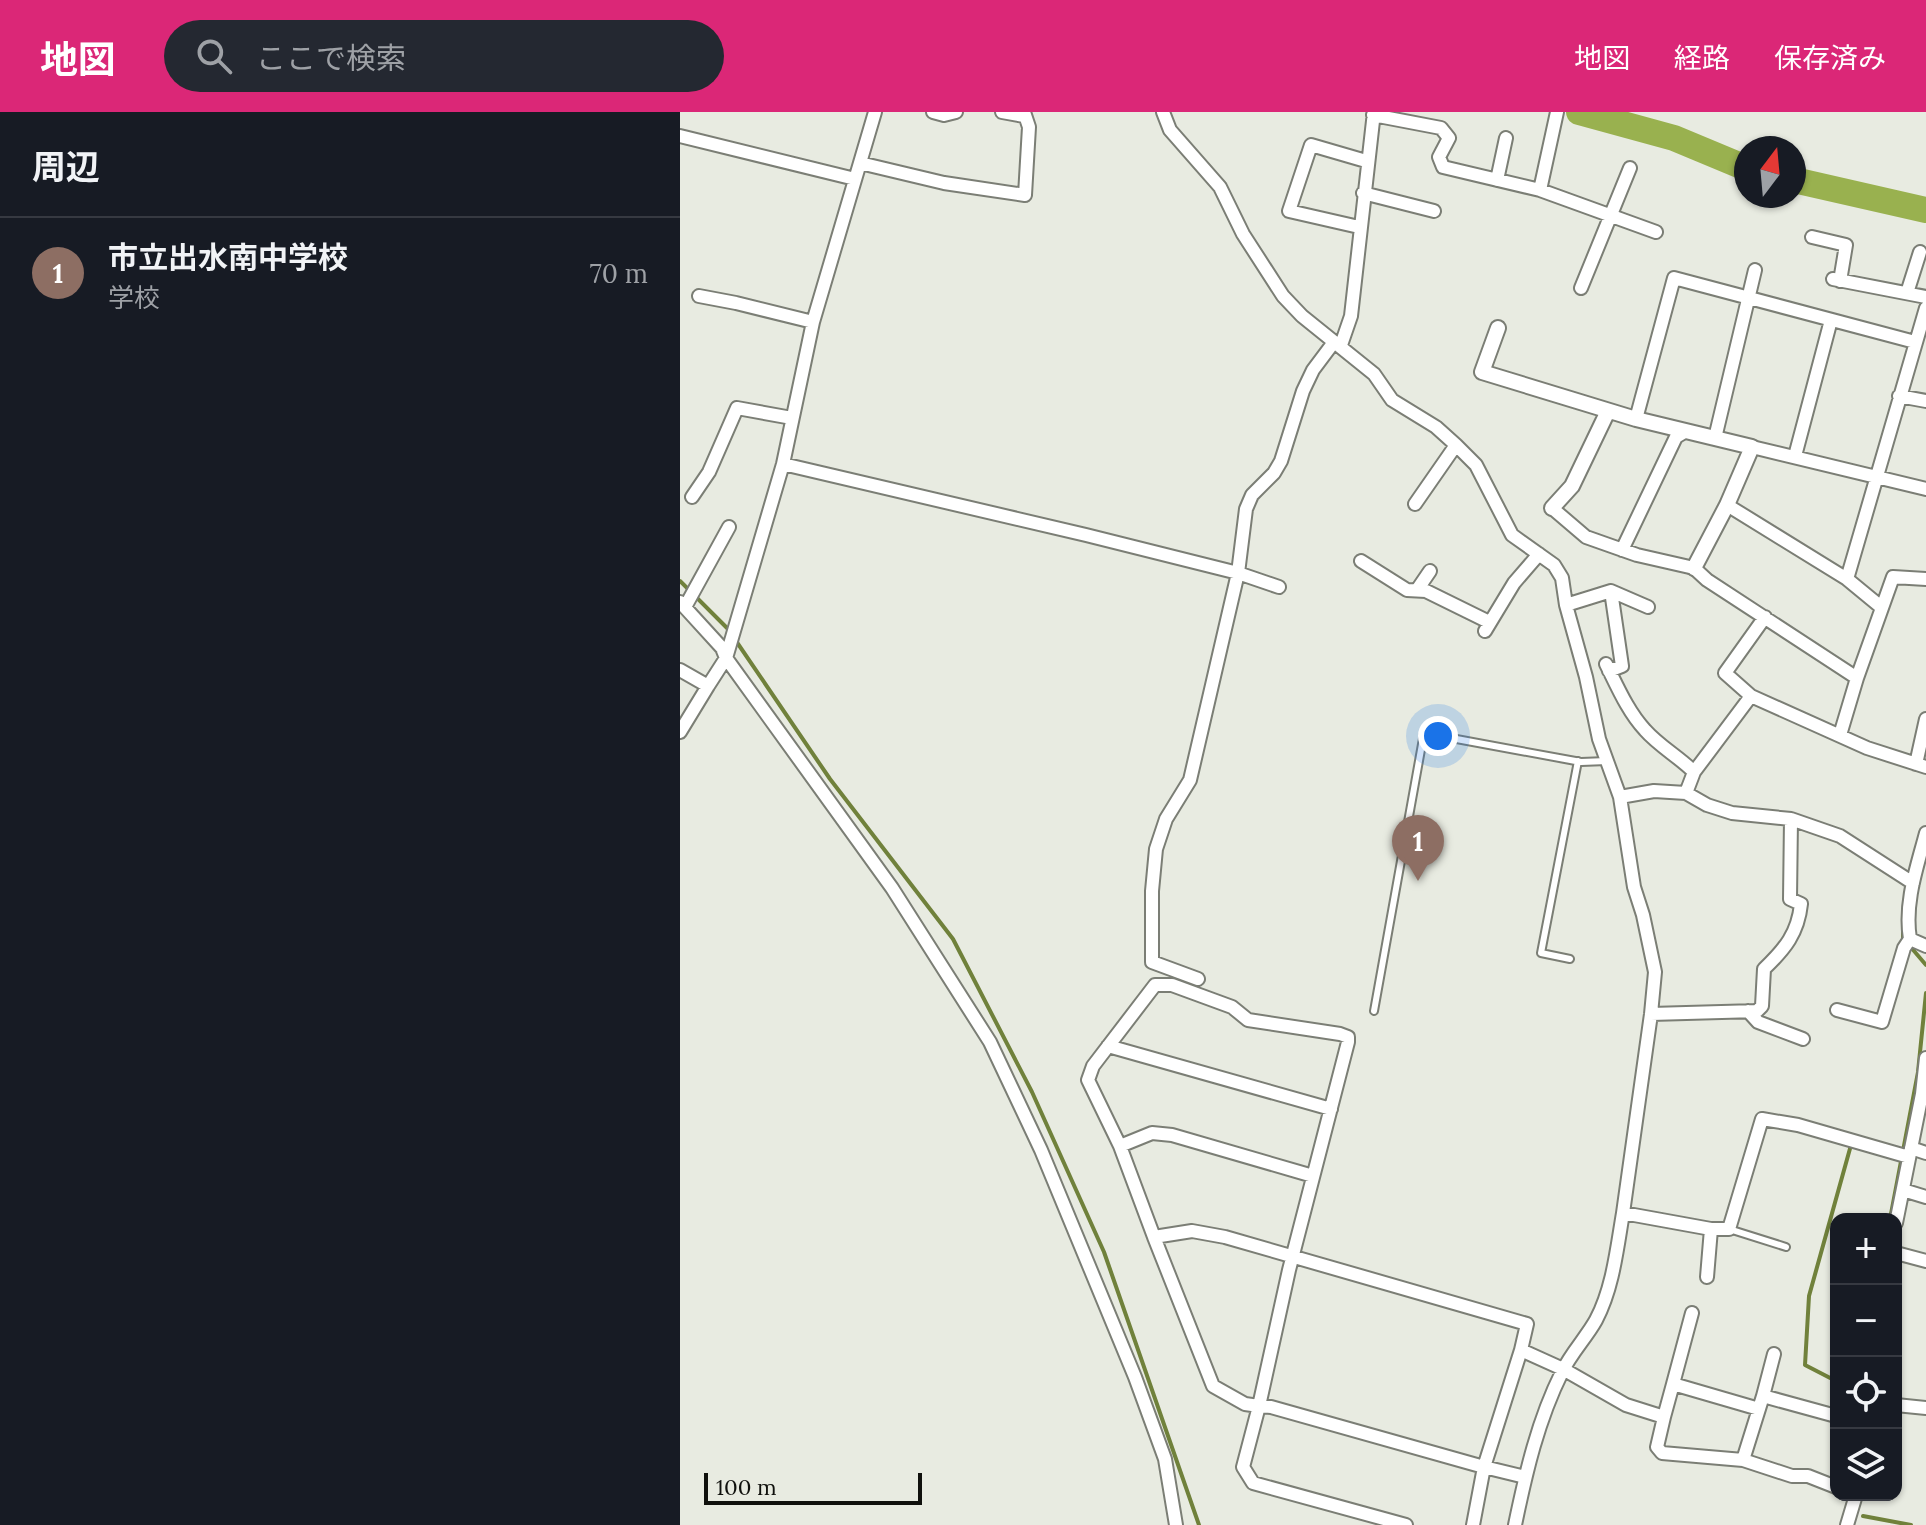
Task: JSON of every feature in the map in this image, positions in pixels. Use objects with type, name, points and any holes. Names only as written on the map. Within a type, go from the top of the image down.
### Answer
[{"type":"street","points":[[680,732],[726,658],[783,464],[813,322],[875,112]]},
{"type":"street","points":[[933,112],[944,115],[956,112]]},
{"type":"street","points":[[860,163],[944,183],[1025,195],[1029,127],[1024,114],[1002,112]]},
{"type":"street","points":[[1177,112],[1165,117],[1170,130],[1220,187],[1243,234],[1283,296],[1302,316],[1374,374],[1392,400],[1436,427],[1456,445],[1476,465],[1512,535],[1554,565],[1562,578],[1599,739],[1620,797],[1634,887],[1655,972],[1623,1213],[1614,1266],[1603,1302],[1586,1337],[1563,1369],[1532,1446],[1515,1525]]},
{"type":"street","points":[[1540,190],[1557,112]]},
{"type":"street","points":[[1198,979],[1152,962],[1152,891],[1156,849],[1166,819],[1190,780],[1238,573],[1249,501],[1281,461],[1303,391],[1313,370],[1337,343],[1351,316],[1366,161],[1374,113],[1441,128],[1449,138],[1439,157],[1443,167],[1540,190],[1656,232]]},
{"type":"street","points":[[680,136],[855,179]]},
{"type":"street","points":[[1497,180],[1506,138]]},
{"type":"street","points":[[1359,227],[1289,211],[1311,145],[1366,161]]},
{"type":"street","points":[[1581,288],[1630,168]]},
{"type":"street","points":[[1363,193],[1434,211]]},
{"type":"street","points":[[1812,237],[1846,245],[1836,280],[1926,297]]},
{"type":"street","points":[[1907,293],[1920,252]]},
{"type":"street","points":[[1715,438],[1755,270]]},
{"type":"street","points":[[1636,419],[1674,278],[1915,342]]},
{"type":"street","points":[[699,296],[813,322]]},
{"type":"street","points":[[1847,579],[1926,308]]},
{"type":"street","points":[[1795,456],[1831,320]]},
{"type":"street","points":[[1491,333],[1482,372],[1636,419],[1926,489]]},
{"type":"street","points":[[1899,396],[1926,401]]},
{"type":"street","points":[[692,497],[709,472],[737,408],[792,418]]},
{"type":"street","points":[[1608,411],[1572,486],[1552,508],[1586,537],[1650,559],[1694,568],[1707,580],[1857,678]]},
{"type":"street","points":[[1622,550],[1676,437],[1686,431]]},
{"type":"street","points":[[1415,504],[1456,445]]},
{"type":"street","points":[[1694,568],[1727,505],[1752,447]]},
{"type":"street","points":[[783,464],[1238,573],[1279,587]]},
{"type":"street","points":[[1727,505],[1847,579],[1881,607]]},
{"type":"street","points":[[729,527],[682,604],[722,648],[726,658],[892,888],[990,1042],[1041,1150],[1135,1377],[1165,1459],[1176,1525]]},
{"type":"street","points":[[1361,561],[1407,590],[1426,591],[1487,626],[1514,583],[1539,554]]},
{"type":"street","points":[[1417,590],[1430,571]]},
{"type":"street","points":[[1840,735],[1893,577],[1926,579]]},
{"type":"street","points":[[1566,605],[1611,591],[1648,607]]},
{"type":"street","points":[[1611,591],[1622,666],[1607,668],[1645,731],[1694,772]]},
{"type":"street","points":[[1765,617],[1725,673],[1751,696],[1867,748],[1921,765],[1926,719]]},
{"type":"street","points":[[680,670],[708,686]]},
{"type":"street","points":[[1686,793],[1694,772],[1751,696]]},
{"type":"street","points":[[1620,797],[1654,791],[1686,793],[1707,805],[1732,813],[1791,819],[1840,836],[1913,883]]},
{"type":"street","points":[[1651,1014],[1757,1011],[1762,1006],[1764,969],[1788,946],[1799,920],[1801,904],[1790,899],[1791,819]]},
{"type":"street","points":[[1837,1010],[1882,1022],[1904,948],[1910,939],[1908,923],[1913,883],[1926,833]]},
{"type":"street","points":[[1910,939],[1926,946]]},
{"type":"street","points":[[1406,1525],[1253,1483],[1243,1467],[1259,1406],[1292,1258],[1348,1037],[1248,1020],[1232,1007],[1172,985],[1155,985],[1088,1073],[1088,1080],[1120,1146],[1213,1386],[1245,1404],[1259,1406],[1271,1407],[1344,1426],[1525,1477]]},
{"type":"street","points":[[1748,1011],[1758,1022],[1803,1039]]},
{"type":"street","points":[[1108,1046],[1331,1109]]},
{"type":"street","points":[[1898,1213],[1922,1094],[1926,1057]]},
{"type":"street","points":[[1623,1213],[1711,1229],[1729,1229],[1762,1119],[1910,1153],[1926,1153]]},
{"type":"street","points":[[1120,1146],[1152,1133],[1172,1135],[1313,1176]]},
{"type":"street","points":[[1903,1190],[1926,1197]]},
{"type":"street","points":[[1707,1277],[1711,1229]]},
{"type":"street","points":[[1154,1237],[1192,1231],[1225,1237],[1527,1324],[1484,1467],[1473,1525]]},
{"type":"street","points":[[1902,1255],[1926,1261]]},
{"type":"street","points":[[1692,1313],[1657,1447],[1662,1453],[1743,1460],[1830,1485]]},
{"type":"street","points":[[1521,1350],[1563,1369],[1626,1405],[1664,1417]]},
{"type":"street","points":[[1743,1460],[1774,1354]]},
{"type":"street","points":[[1673,1384],[1830,1415]]},
{"type":"street","points":[[1902,1406],[1926,1408]]},
{"type":"street","points":[[1847,1525],[1854,1501]]},
{"type":"lane","points":[[1374,1011],[1424,733],[1578,761],[1607,761]]},
{"type":"lane","points":[[1570,959],[1541,953],[1578,761]]},
{"type":"lane","points":[[1729,1229],[1786,1247]]},
{"type":"waterway","points":[[1579,112],[1674,138],[1734,163]]},
{"type":"waterway","points":[[1806,183],[1926,210]]},
{"type":"waterway","points":[[680,581],[729,630]]},
{"type":"waterway","points":[[734,638],[830,779],[953,939],[1032,1092],[1104,1252],[1199,1525]]},
{"type":"waterway","points":[[1903,924],[1903,938],[1926,965]]},
{"type":"waterway","points":[[1891,1213],[1918,1072],[1926,993]]},
{"type":"waterway","points":[[1830,1378],[1805,1365],[1809,1296],[1851,1145]]},
{"type":"waterway","points":[[1863,1516],[1911,1525]]},
{"type":"place","name":"市立出水南中学校","points":[[1418,881]]}]
